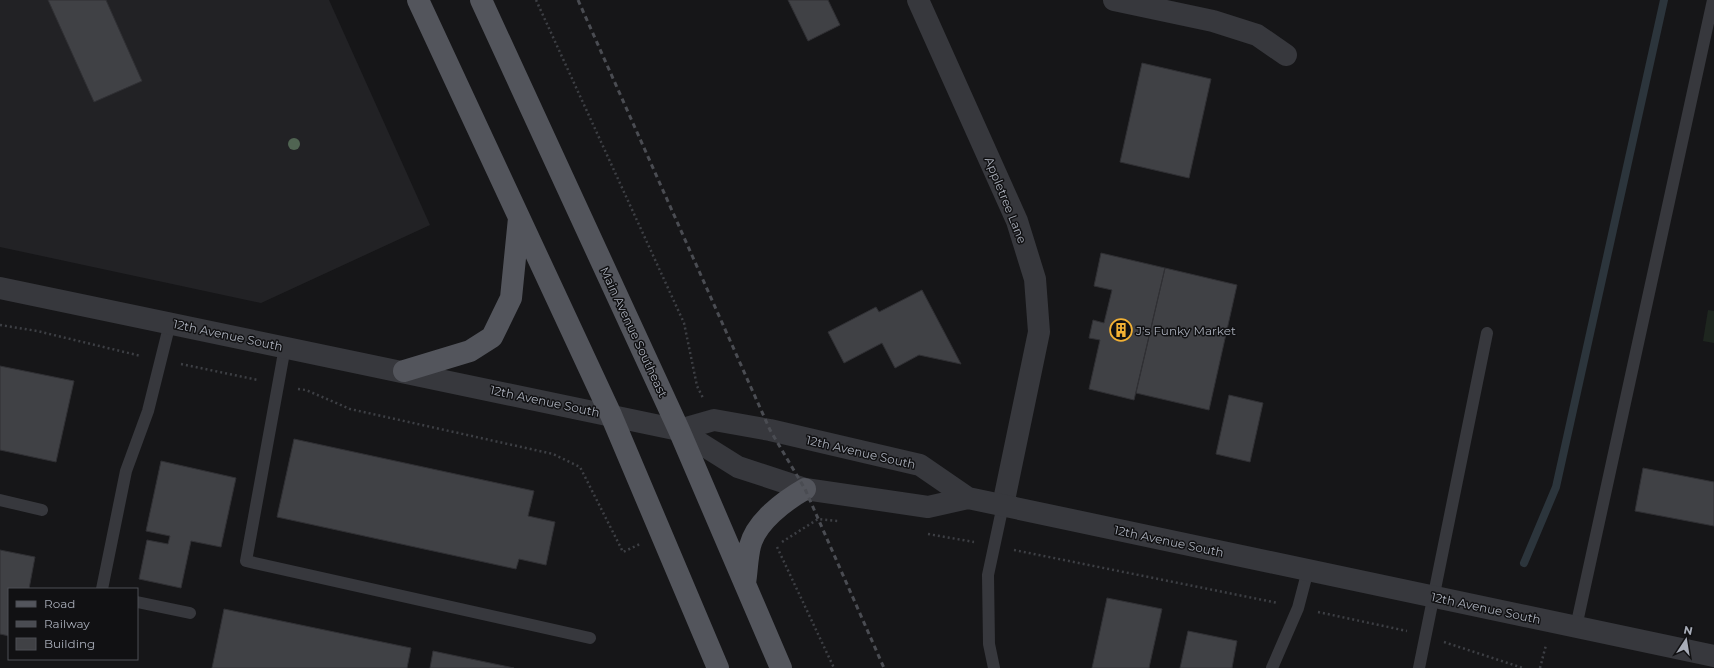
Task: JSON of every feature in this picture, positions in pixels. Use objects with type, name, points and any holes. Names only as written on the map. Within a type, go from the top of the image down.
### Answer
[{"type":"main road","points":[[418,0],[610,415],[718,668]]},
{"type":"main road","name":"Main Avenue Southeast","points":[[481,0],[679,430],[781,668]]},
{"type":"main road","points":[[404,371],[470,351],[492,337],[511,298],[519,218]]},
{"type":"main road","points":[[745,585],[750,545],[765,520],[785,501],[805,489]]},
{"type":"street","name":"Appletree Lane","points":[[918,0],[1017,221],[1035,279],[1039,332],[1003,505]]},
{"type":"street","points":[[1114,0],[1213,21],[1257,35],[1286,55]]},
{"type":"street","name":"12th Avenue South","points":[[0,288],[404,371],[679,430],[714,420],[770,430],[920,465],[968,498],[1714,656]]},
{"type":"street","points":[[679,430],[738,467],[805,489],[928,507],[968,498]]},
{"type":"lane","points":[[1576,627],[1713,0]]},
{"type":"lane","points":[[102,588],[126,471],[148,411],[162,361],[170,323]]},
{"type":"lane","points":[[1419,668],[1487,333]]},
{"type":"lane","points":[[285,347],[246,561],[590,638]]},
{"type":"lane","points":[[0,500],[42,510]]},
{"type":"lane","points":[[994,668],[989,644],[988,575],[1003,505]]},
{"type":"lane","points":[[1272,668],[1298,608],[1308,570]]},
{"type":"lane","points":[[138,602],[190,613]]},
{"type":"path","points":[[536,0],[684,323],[697,386]]},
{"type":"path","points":[[0,325],[37,331],[162,361],[306,390],[350,409],[553,454],[580,467],[623,552],[661,535]]},
{"type":"path","points":[[834,668],[776,546],[818,519],[841,522]]},
{"type":"path","points":[[926,534],[994,546],[1298,608],[1426,636],[1523,668]]},
{"type":"shaded area","points":[[0,0],[329,0],[430,225],[261,303],[0,247]]},
{"type":"shaded area","points":[[1708,310],[1714,311],[1714,343],[1703,341]]},
{"type":"building","points":[[48,0],[106,0],[142,81],[94,102]]},
{"type":"building","points":[[788,0],[828,0],[840,25],[808,41]]},
{"type":"building","points":[[1142,63],[1211,79],[1189,178],[1120,162]]},
{"type":"building","name":"J's Funky Market","points":[[1101,253],[1165,268],[1134,400],[1089,389],[1100,340],[1089,338],[1093,320],[1104,323],[1112,290],[1094,286]]},
{"type":"building","points":[[1165,268],[1237,285],[1209,410],[1136,393]]},
{"type":"building","points":[[922,290],[961,364],[919,355],[895,368],[882,343],[844,363],[828,332],[876,307],[879,312]]},
{"type":"building","points":[[0,366],[74,381],[56,462],[0,450]]},
{"type":"building","points":[[1229,395],[1263,403],[1250,462],[1216,454]]},
{"type":"building","points":[[294,439],[534,491],[528,516],[555,522],[546,565],[519,559],[516,569],[277,517]]},
{"type":"building","points":[[161,461],[236,478],[221,547],[191,541],[181,588],[139,579],[147,540],[168,544],[170,536],[146,531]]},
{"type":"building","points":[[1643,468],[1714,482],[1714,526],[1635,511]]},
{"type":"building","points":[[0,550],[35,557],[29,588],[8,588],[8,636],[0,634]]},
{"type":"building","points":[[1107,598],[1162,609],[1149,668],[1092,668]]},
{"type":"building","points":[[224,609],[411,648],[407,668],[212,668]]},
{"type":"building","points":[[1188,631],[1237,641],[1232,668],[1180,668]]},
{"type":"building","points":[[433,651],[514,668],[430,668]]},
{"type":"waterway","points":[[1524,563],[1556,487],[1664,0]]},
{"type":"railway","points":[[578,0],[770,430],[805,489],[884,668]]},
{"type":"place","name":"J's Funky Market","points":[[1121,330]]}]
